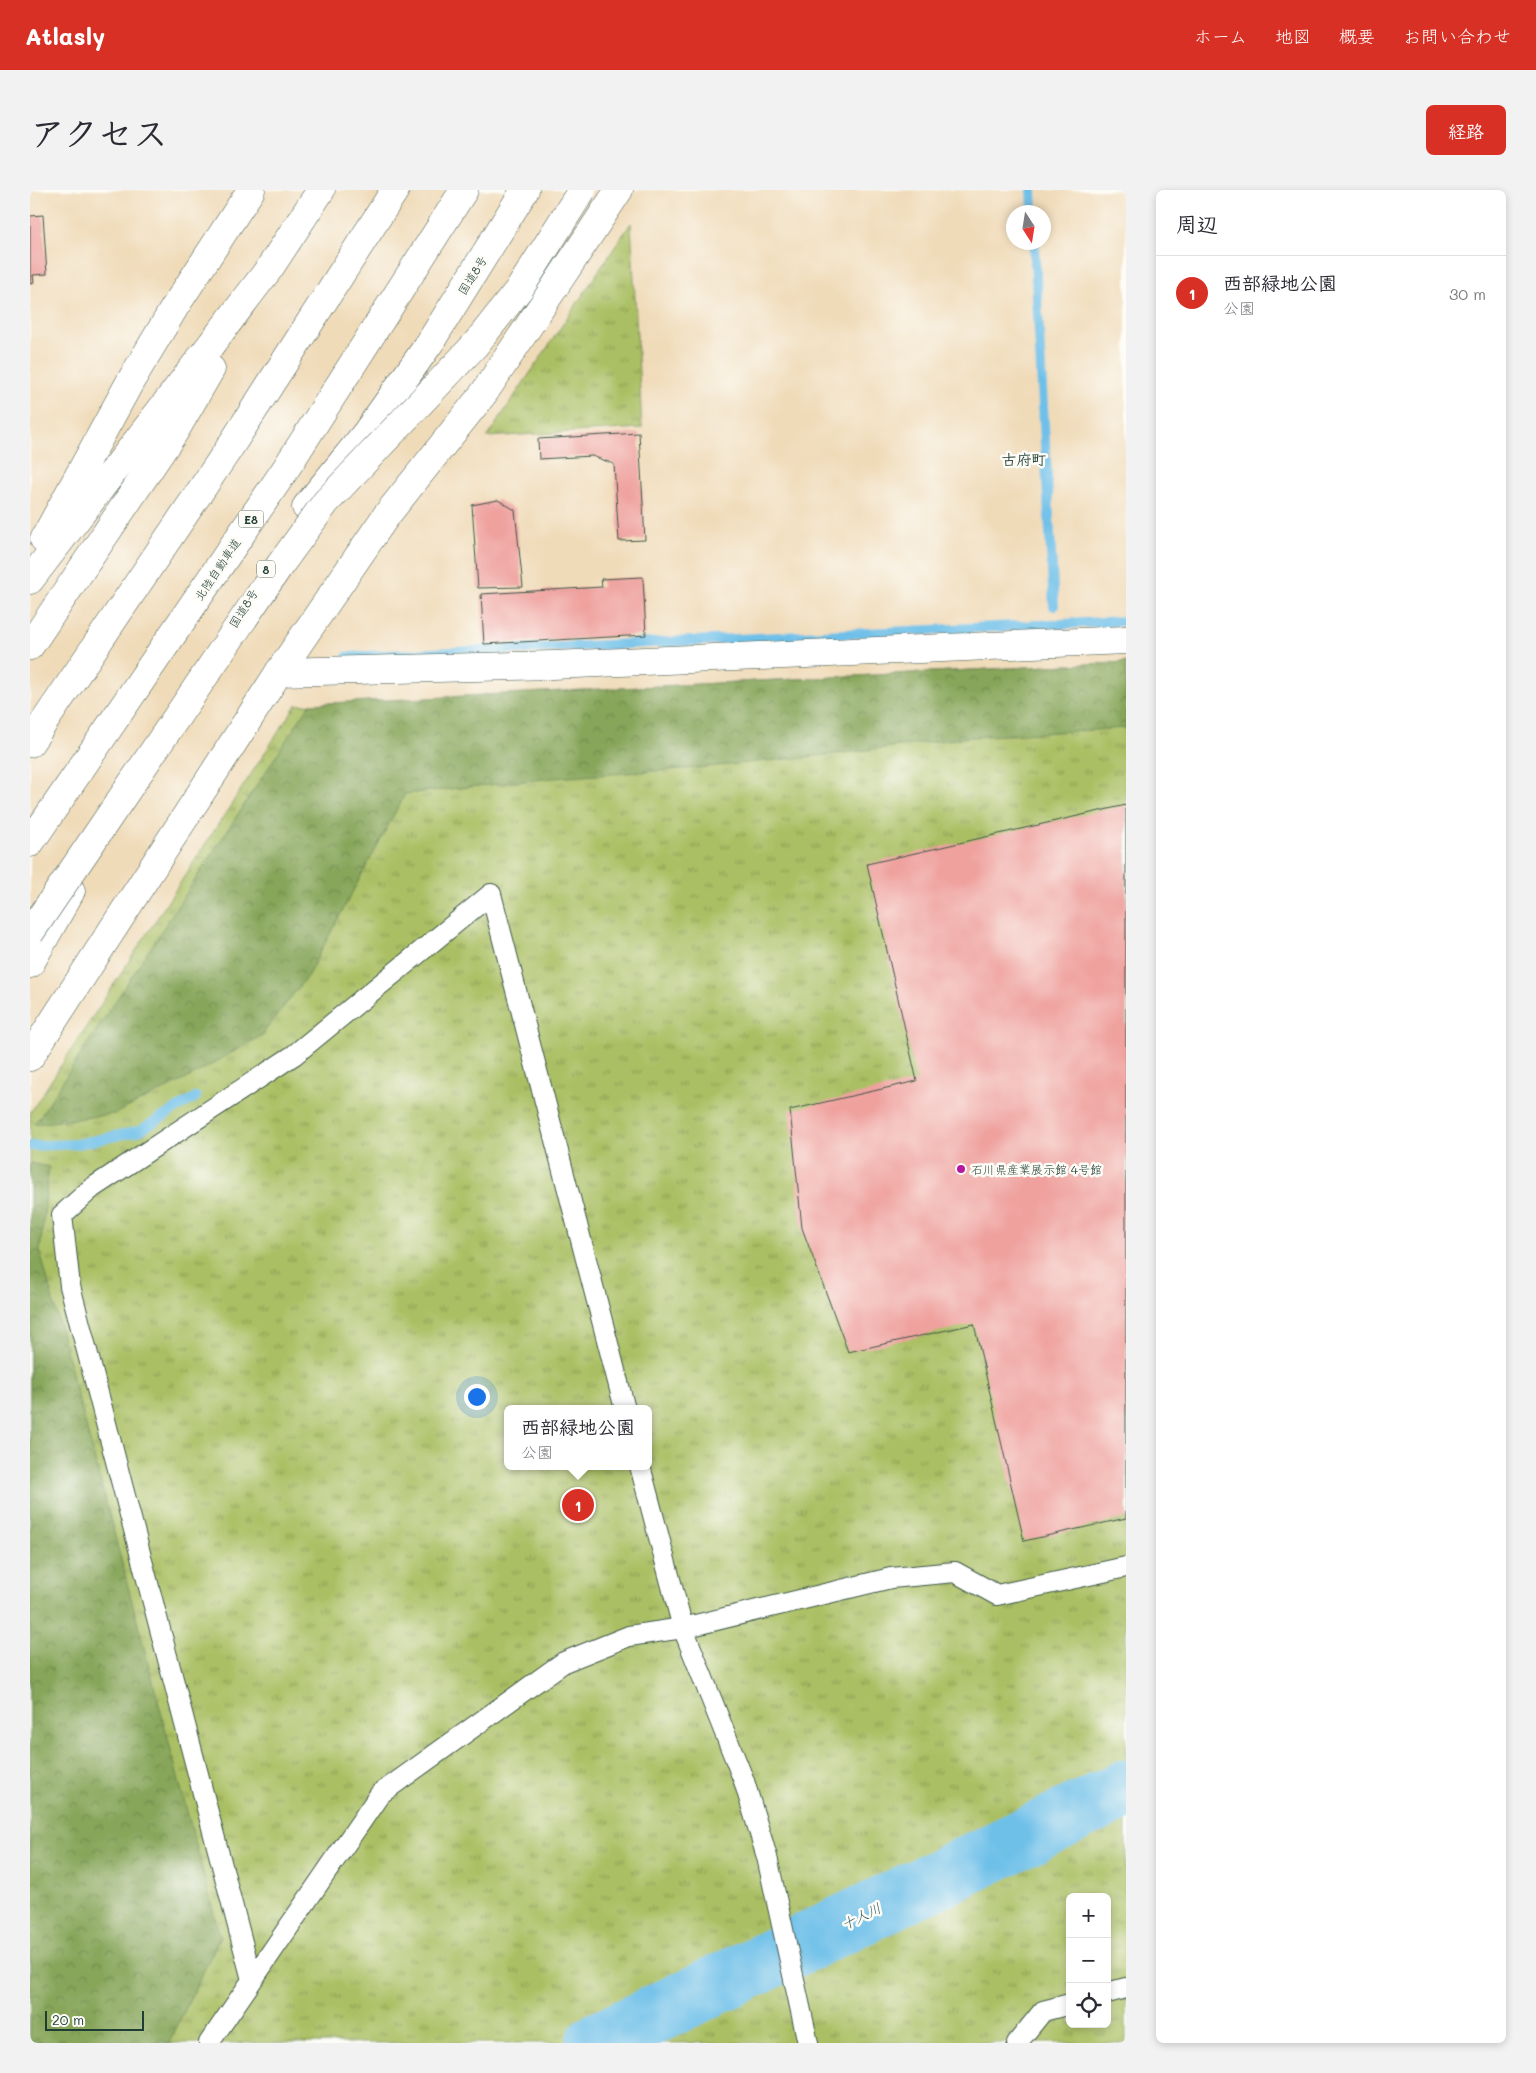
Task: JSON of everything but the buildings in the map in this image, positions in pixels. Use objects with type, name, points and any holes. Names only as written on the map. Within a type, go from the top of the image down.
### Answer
[{"type":"main road","points":[[30,565],[135,374],[176,305],[251,190]]},
{"type":"main road","points":[[30,646],[175,431],[269,269],[320,190]]},
{"type":"main road","points":[[30,743],[228,450],[395,190]]},
{"type":"main road","name":"北陸自動車道","points":[[30,843],[283,473],[464,190]]},
{"type":"main road","name":"国道8号","points":[[30,964],[107,829],[299,517],[366,433],[429,344],[526,190]]},
{"type":"main road","points":[[30,933],[280,565],[326,502],[474,345],[520,288],[582,190]]},
{"type":"main road","points":[[30,1057],[279,672],[386,516],[484,392],[619,190]]},
{"type":"main road","points":[[30,580],[269,269]]},
{"type":"main road","points":[[279,672],[552,665],[1126,640]]},
{"type":"lane","points":[[252,1980],[70,1286],[62,1215],[92,1188],[294,1055],[491,894],[624,1405]]},
{"type":"lane","points":[[641,1470],[683,1628],[744,1782],[767,1858],[808,2043]]},
{"type":"lane","points":[[209,2043],[380,1794],[564,1662],[628,1636],[683,1628],[891,1578],[955,1572],[997,1595],[1126,1567]]},
{"type":"lane","points":[[1111,1992],[1126,1988]]},
{"type":"lane","points":[[1017,2043],[1043,2011],[1066,2005]]},
{"type":"green space","points":[[631,223],[642,428],[487,437]]},
{"type":"green space","points":[[1126,662],[1126,2043],[30,2043],[30,1113],[296,705]]},
{"type":"green space","points":[[1126,662],[1126,728],[971,737],[836,754],[697,768],[553,778],[405,794],[308,975],[261,1036],[186,1079],[114,1114],[35,1124],[310,704]]},
{"type":"green space","points":[[30,1163],[49,1167],[40,1251],[220,1937],[169,2043],[30,2043]]},
{"type":"waterway","points":[[1032,190],[1033,205]]},
{"type":"waterway","points":[[1034,250],[1054,606]]},
{"type":"waterway","points":[[347,657],[1126,621]]},
{"type":"waterway","points":[[30,1146],[77,1144],[139,1131],[196,1097]]},
{"type":"waterway","name":"十人川","points":[[595,2043],[1126,1789]]},
{"type":"place","name":"石川県産業展示館 4号館","points":[[961,1169]]},
{"type":"place","name":"西部緑地公園","points":[[578,1505]]},
{"type":"district","name":"古府町","points":[[1024,459]]}]
